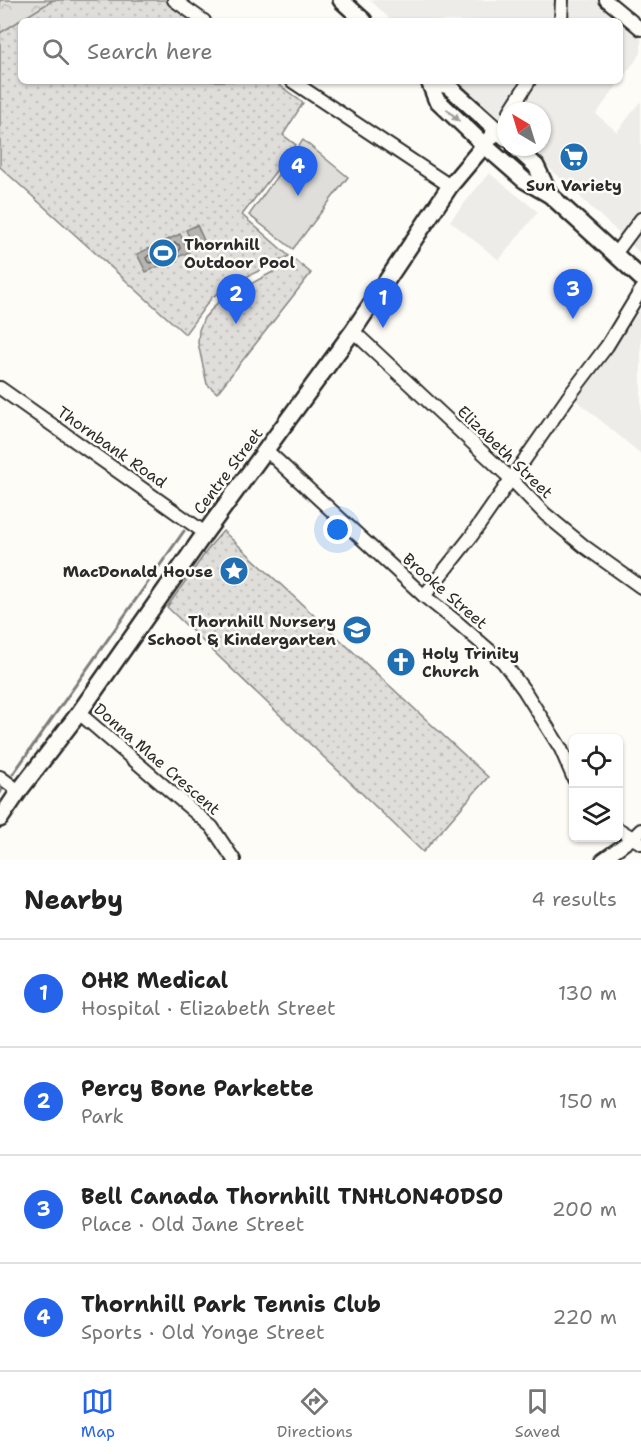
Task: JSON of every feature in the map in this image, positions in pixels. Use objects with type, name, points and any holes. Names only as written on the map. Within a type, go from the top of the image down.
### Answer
[{"type":"main road","points":[[341,0],[361,18]]},
{"type":"main road","points":[[431,84],[436,99],[484,145],[524,180],[550,195],[641,278]]},
{"type":"main road","points":[[441,84],[448,86],[497,130]]},
{"type":"main road","name":"Centre Street","points":[[0,819],[79,713],[205,533],[353,331],[450,186],[484,145],[497,137]]},
{"type":"main road","points":[[525,156],[536,166],[550,195]]},
{"type":"street","points":[[174,0],[200,18]]},
{"type":"street","points":[[561,18],[562,0]]},
{"type":"street","points":[[606,0],[641,28]]},
{"type":"street","points":[[297,84],[450,186]]},
{"type":"street","points":[[516,102],[528,84]]},
{"type":"street","points":[[615,254],[641,219]]},
{"type":"street","points":[[424,596],[470,538],[569,396],[607,346],[641,290]]},
{"type":"street","name":"Elizabeth Street","points":[[353,331],[557,525],[641,587]]},
{"type":"street","name":"Thornbank Road","points":[[0,388],[205,533]]},
{"type":"street","name":"Brooke Street","points":[[266,450],[424,596],[503,662],[530,699],[561,749],[569,769]]},
{"type":"street","name":"Donna Mae Crescent","points":[[79,713],[212,827],[234,860]]},
{"type":"street","points":[[0,777],[19,791]]},
{"type":"street","points":[[623,831],[639,837]]},
{"type":"street","points":[[602,860],[639,837]]},
{"type":"shaded area","points":[[370,0],[619,0],[641,20],[641,53],[623,77],[623,18],[389,18]]},
{"type":"shaded area","points":[[459,84],[618,84],[596,114],[617,132],[640,102],[641,254],[537,156],[551,156],[551,102],[497,102],[497,120]]},
{"type":"shaded area","points":[[489,173],[538,212],[499,260],[450,221]]},
{"type":"shaded area","points":[[641,311],[641,454],[575,399]]},
{"type":"green space","points":[[0,0],[60,0],[27,18],[18,18],[18,28],[0,72]]},
{"type":"green space","points":[[53,0],[167,0],[191,18],[24,18]]},
{"type":"green space","points":[[18,22],[18,84],[278,84],[303,103],[283,135],[296,145],[242,215],[289,256],[212,297],[185,334],[0,167],[0,33]]},
{"type":"green space","points":[[303,140],[348,177],[293,249],[249,215]]},
{"type":"green space","points":[[295,260],[311,273],[217,393],[207,384],[198,343],[199,330],[204,318],[219,301]]},
{"type":"green space","points":[[223,531],[488,777],[423,852],[167,607]]},
{"type":"water","points":[[197,225],[206,245],[195,250],[186,230]]},
{"type":"water","name":"Thornhill Outdoor Pool","points":[[180,234],[189,252],[146,272],[137,254]]},
{"type":"waterway","points":[[13,774],[184,531]]},
{"type":"waterway","points":[[0,793],[2,789]]},
{"type":"place","name":"Sun Variety","points":[[574,157]]},
{"type":"place","name":"Thornhill Park Tennis Club","points":[[298,196]]},
{"type":"place","name":"Thornhill Outdoor Pool","points":[[163,253]]},
{"type":"place","name":"Bell Canada Thornhill TNHLON40DS0","points":[[573,319]]},
{"type":"place","name":"Percy Bone Parkette","points":[[236,324]]},
{"type":"place","name":"OHR Medical","points":[[383,328]]},
{"type":"place","name":"MacDonald House","points":[[234,571]]},
{"type":"place","name":"Thornhill Nursery School & Kindergarten","points":[[357,630]]},
{"type":"place","name":"Holy Trinity Church","points":[[401,662]]}]
